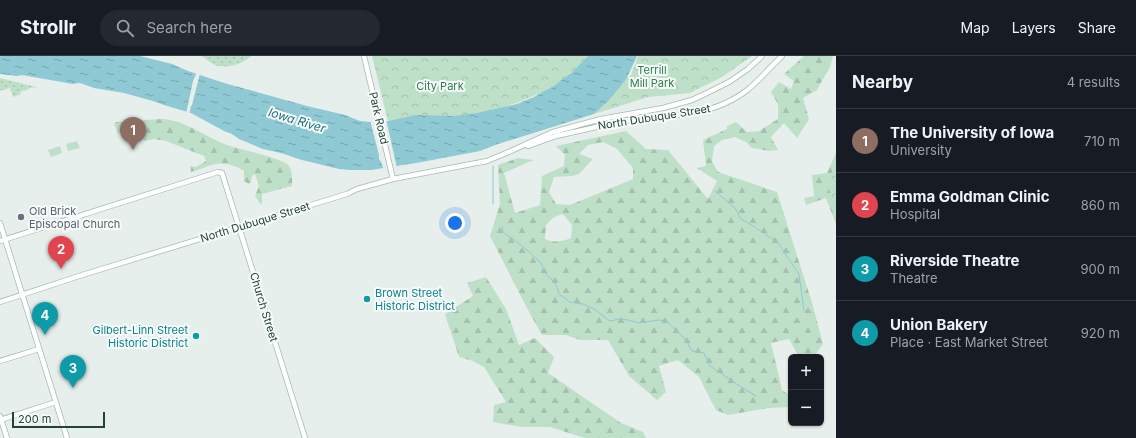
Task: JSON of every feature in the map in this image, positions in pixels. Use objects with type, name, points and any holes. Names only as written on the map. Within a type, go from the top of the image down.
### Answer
[{"type":"main road","name":"Park Road","points":[[364,56],[393,179]]},
{"type":"main road","name":"North Dubuque Street","points":[[511,151],[539,138],[575,126],[601,119],[663,108],[692,100],[729,82],[748,69],[762,56]]},
{"type":"main road","name":"North Dubuque Street","points":[[0,302],[238,226],[393,179],[483,162],[556,136],[628,120],[703,112],[736,98],[747,90],[782,56]]},
{"type":"main road","name":"Church Street","points":[[3,240],[218,172],[222,173],[305,438]]},
{"type":"main road","points":[[0,223],[3,240],[22,294],[67,438]]},
{"type":"main road","points":[[0,361],[39,349]]},
{"type":"main road","points":[[7,438],[0,418],[56,402]]},
{"type":"green space","points":[[202,56],[251,56],[248,59],[230,66],[220,66],[215,65]]},
{"type":"green space","name":"City Park","points":[[372,56],[588,56],[558,83],[517,103],[465,115],[388,121]]},
{"type":"green space","name":"Terrill Mill Park","points":[[638,56],[752,56],[722,77],[690,93],[648,97],[594,114],[631,75]]},
{"type":"green space","points":[[804,56],[833,56],[830,67],[817,90],[803,98],[809,119],[797,138],[784,123],[771,137],[778,150],[769,151],[752,148],[746,142],[735,137],[722,140],[714,146],[712,161],[718,172],[777,192],[813,306],[823,344],[816,354],[797,354],[789,339],[771,343],[782,390],[788,394],[788,407],[768,408],[728,415],[716,410],[699,377],[678,360],[659,366],[666,392],[657,400],[629,376],[608,340],[580,340],[566,335],[542,335],[490,236],[500,204],[498,165],[518,158],[533,160],[504,173],[515,213],[540,205],[542,176],[564,166],[565,155],[556,146],[626,131],[646,149],[668,150],[708,199],[717,181],[697,168],[706,166],[703,140],[727,129],[727,126],[736,122],[747,132],[759,131],[778,119],[778,104],[771,92],[779,82],[791,89],[794,81],[784,74]],"holes":[[[603,142],[617,149],[633,168],[633,179],[570,205],[556,204],[549,192],[554,177],[579,174],[593,159],[579,154],[588,145]],[[563,214],[572,225],[571,238],[558,242],[545,239],[546,225],[554,217]]]},
{"type":"green space","points":[[668,67],[668,79],[663,79],[663,82],[658,82],[658,79],[649,78],[649,68]]},
{"type":"green space","points":[[0,78],[36,88],[30,88],[13,97],[10,88],[0,91]]},
{"type":"green space","points":[[161,119],[178,122],[219,142],[284,162],[291,169],[292,186],[262,194],[261,205],[255,196],[259,186],[255,174],[252,176],[249,184],[244,181],[244,171],[227,164],[213,165],[191,172],[190,166],[196,167],[206,161],[204,156],[166,141],[154,139],[144,141],[140,131],[118,133],[114,124],[116,122]]},
{"type":"green space","points":[[77,141],[80,148],[68,151],[66,144]]},
{"type":"green space","points":[[60,146],[62,153],[51,157],[48,150]]},
{"type":"green space","points":[[836,153],[836,224],[826,198],[806,205],[804,198],[814,196],[812,175],[827,173]]},
{"type":"green space","points":[[836,164],[836,211],[827,182]]},
{"type":"green space","points":[[486,277],[506,309],[519,345],[535,338],[554,357],[548,373],[621,423],[643,432],[646,438],[585,438],[550,427],[522,427],[493,422],[494,405],[506,402],[484,367],[473,361],[459,357],[445,314],[473,296],[467,283]]},
{"type":"water","name":"Iowa River","points":[[0,56],[140,56],[172,64],[224,83],[345,115],[360,121],[370,122],[388,121],[416,115],[452,116],[476,113],[517,104],[552,87],[571,73],[588,56],[637,56],[626,80],[608,101],[594,114],[480,151],[371,170],[350,170],[339,169],[263,149],[239,139],[191,113],[124,93],[94,88],[80,83],[73,84],[22,75],[17,76],[0,74]]},
{"type":"pier","points":[[197,72],[200,73],[189,115],[186,114],[193,81]]},
{"type":"pier","points":[[386,119],[397,168],[384,170],[379,159],[371,120]]},
{"type":"waterway","points":[[493,166],[493,204]]},
{"type":"waterway","points":[[715,191],[735,208],[741,219],[778,243],[799,274],[804,311]]},
{"type":"waterway","points":[[502,226],[503,232],[540,262],[545,273],[555,284],[559,294],[570,302],[583,304],[594,309],[610,321],[619,319],[639,323],[659,320],[666,321],[686,340],[692,351],[704,353],[710,366],[756,396]]},
{"type":"place","name":"The University of Iowa","points":[[133,150]]},
{"type":"place","name":"Old Brick Episcopal Church","points":[[21,217]]},
{"type":"place","name":"Emma Goldman Clinic","points":[[61,269]]},
{"type":"place","name":"Brown Street Historic District","points":[[367,299]]},
{"type":"place","name":"Union Bakery","points":[[45,335]]},
{"type":"place","name":"Gilbert-Linn Street Historic District","points":[[196,336]]},
{"type":"place","name":"Riverside Theatre","points":[[73,388]]}]
